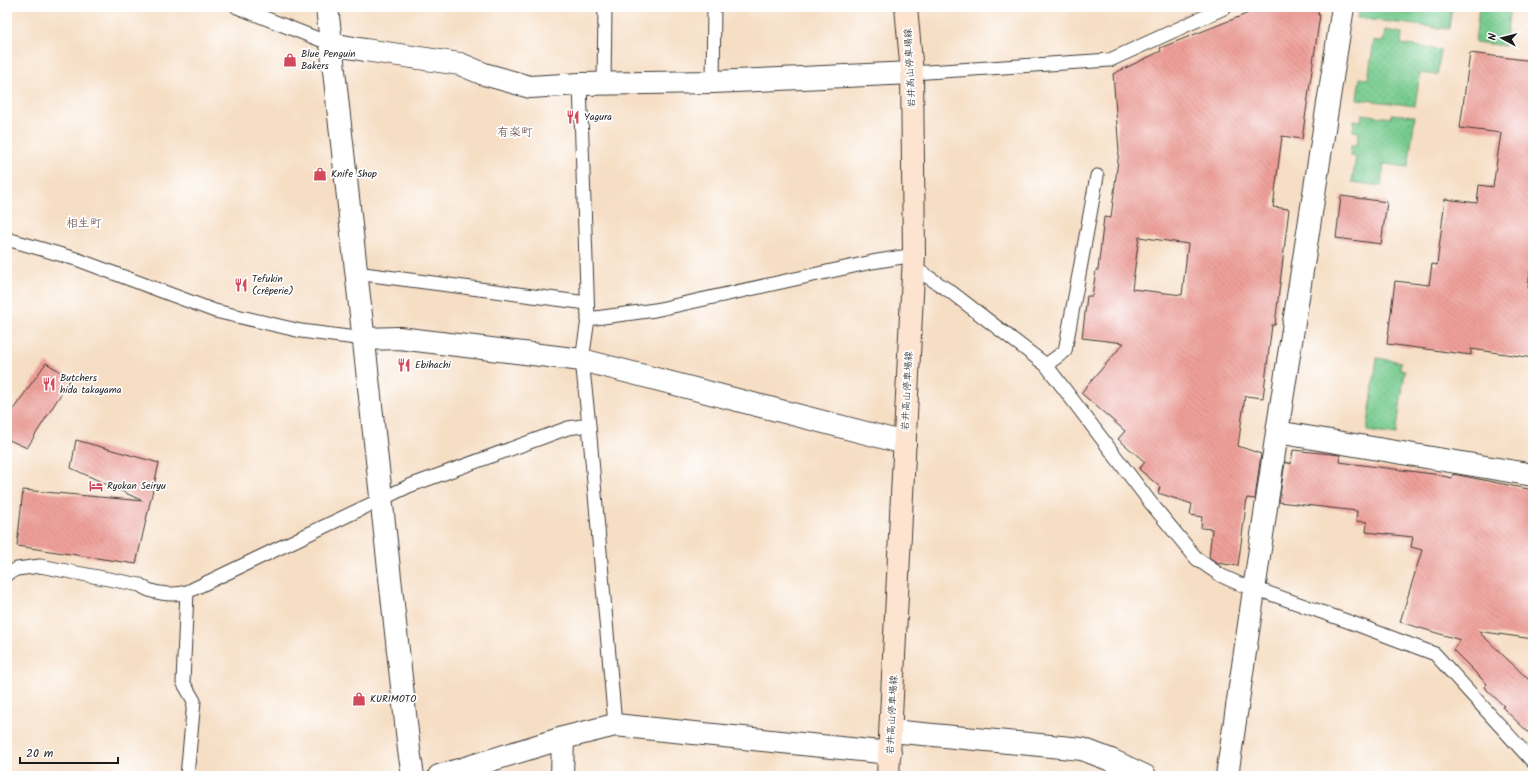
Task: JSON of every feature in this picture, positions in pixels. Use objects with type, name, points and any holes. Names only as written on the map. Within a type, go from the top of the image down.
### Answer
[{"type":"main road","name":"岩井高山停車場線","points":[[888,776],[914,261],[912,73],[906,7]]},
{"type":"street","points":[[327,7],[413,776]]},
{"type":"street","points":[[1227,776],[1277,432],[1343,7]]},
{"type":"street","points":[[331,44],[460,64],[484,74],[530,87],[580,84],[714,82],[912,73]]},
{"type":"street","points":[[364,339],[399,338],[582,360],[905,443]]},
{"type":"street","points":[[1277,432],[1533,475]]},
{"type":"street","points":[[439,776],[563,738],[615,725],[890,753]]},
{"type":"street","points":[[891,731],[1082,749],[1146,776]]},
{"type":"street","points":[[562,776],[563,738]]},
{"type":"lane","points":[[237,7],[331,44]]},
{"type":"lane","points":[[604,84],[605,7]]},
{"type":"lane","points":[[714,7],[714,82]]},
{"type":"lane","points":[[912,73],[1110,60],[1226,7]]},
{"type":"lane","points":[[580,84],[588,319],[582,360],[615,725]]},
{"type":"lane","points":[[1046,365],[1065,351],[1097,176]]},
{"type":"lane","points":[[7,239],[76,259],[215,312],[301,331],[364,339]]},
{"type":"lane","points":[[588,319],[655,310],[864,264],[914,261],[951,292],[1046,365],[1150,502],[1197,559],[1222,576],[1242,585],[1358,625],[1435,654],[1533,762]]},
{"type":"lane","points":[[356,273],[587,303]]},
{"type":"lane","points":[[7,574],[17,569],[40,566],[140,585],[146,590],[176,595],[187,592],[409,486],[568,428],[589,425]]},
{"type":"lane","points":[[187,592],[183,682],[194,701],[187,776]]},
{"type":"green space","points":[[1359,7],[1452,7],[1449,29],[1357,18]]},
{"type":"green space","points":[[1479,7],[1510,8],[1505,46],[1475,42]]},
{"type":"green space","points":[[1385,30],[1402,33],[1401,44],[1441,50],[1437,75],[1420,73],[1415,106],[1357,99],[1360,78],[1368,79],[1374,40],[1383,42]]},
{"type":"green space","points":[[1362,114],[1391,118],[1391,114],[1415,116],[1408,167],[1384,164],[1381,186],[1352,182],[1356,157],[1350,156],[1351,145],[1357,145],[1359,132],[1353,131],[1354,120],[1361,121]]},
{"type":"green space","points":[[1377,358],[1401,362],[1400,370],[1405,371],[1396,435],[1367,431]]},
{"type":"building","points":[[1264,7],[1319,7],[1318,15],[1320,15],[1302,139],[1282,136],[1273,207],[1289,209],[1275,325],[1272,325],[1263,398],[1245,396],[1238,446],[1261,454],[1255,499],[1247,498],[1238,566],[1217,563],[1209,557],[1212,529],[1201,528],[1202,517],[1190,515],[1192,504],[1158,493],[1160,487],[1139,469],[1145,462],[1118,439],[1125,431],[1081,393],[1124,343],[1082,338],[1087,296],[1092,296],[1096,270],[1098,270],[1104,217],[1111,218],[1119,151],[1113,74],[1161,51],[1160,48]],"holes":[[[1139,237],[1188,244],[1182,295],[1132,289]]]},
{"type":"building","points":[[1470,53],[1533,61],[1533,250],[1528,288],[1533,288],[1533,358],[1471,349],[1471,355],[1387,344],[1395,281],[1429,285],[1432,264],[1437,265],[1445,199],[1477,203],[1479,185],[1493,187],[1501,133],[1460,128]]},
{"type":"building","points":[[1341,196],[1387,202],[1381,244],[1336,238]]},
{"type":"building","points":[[46,363],[71,378],[27,448],[7,439],[7,418]]},
{"type":"building","points":[[76,440],[159,463],[136,564],[17,546],[23,490],[143,501],[71,468]]},
{"type":"building","points":[[1293,450],[1340,455],[1339,462],[1433,474],[1452,478],[1453,474],[1533,490],[1533,639],[1478,631],[1529,680],[1533,675],[1533,737],[1502,707],[1504,706],[1484,687],[1487,684],[1453,650],[1460,640],[1400,622],[1422,550],[1411,547],[1413,537],[1366,532],[1367,522],[1356,521],[1357,511],[1279,502],[1285,462],[1291,464]]},
{"type":"place","name":"Blue Penguin Bakers","points":[[290,60]]},
{"type":"place","name":"Yagura","points":[[573,117]]},
{"type":"place","name":"Knife Shop","points":[[320,174]]},
{"type":"place","name":"Tefukin (crêperie)","points":[[241,285]]},
{"type":"place","name":"Ebihachi","points":[[404,365]]},
{"type":"place","name":"Butchers hida takayama","points":[[49,384]]},
{"type":"place","name":"Ryokan Seiryu","points":[[96,486]]},
{"type":"place","name":"KURIMOTO","points":[[359,699]]},
{"type":"district","name":"有楽町","points":[[515,132]]},
{"type":"district","name":"相生町","points":[[84,223]]}]
